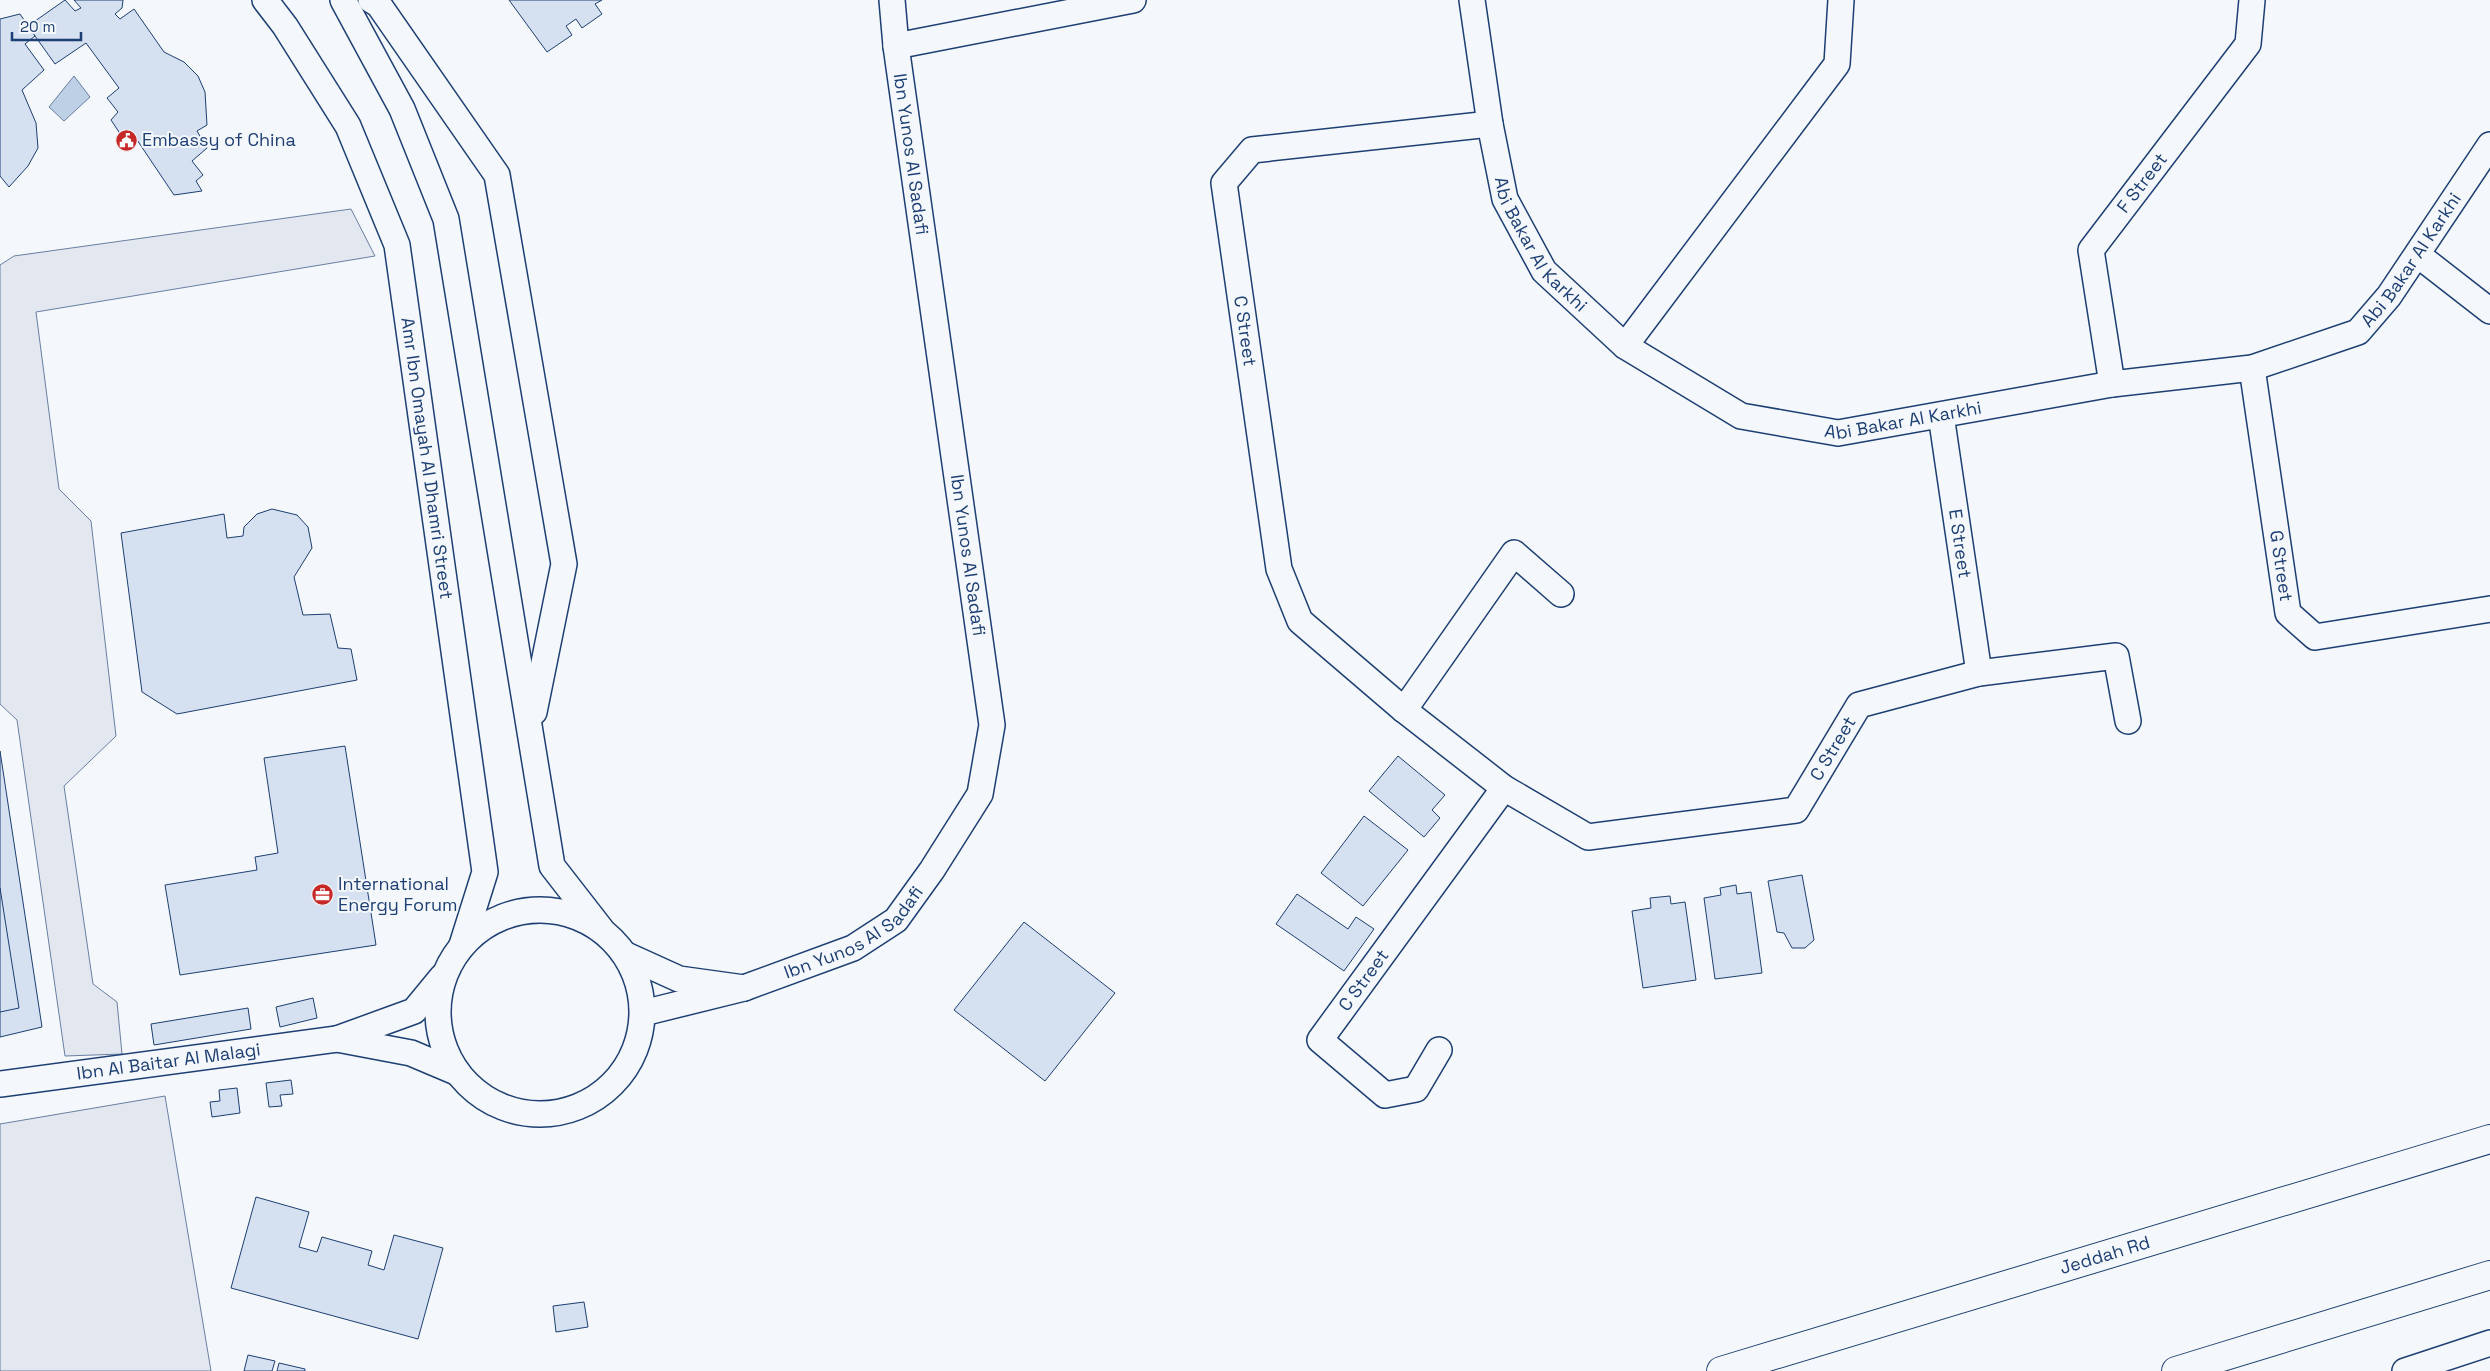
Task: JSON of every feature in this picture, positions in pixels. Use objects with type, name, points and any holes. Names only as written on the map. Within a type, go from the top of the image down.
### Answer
[{"type":"highway","name":"Jeddah Rd","points":[[1721,1371],[2490,1139]]},
{"type":"highway","points":[[2176,1371],[2490,1275]]},
{"type":"street","name":"Amr Ibn Omayah Al Dhamri Street","points":[[265,0],[285,26],[348,126],[397,245],[485,872],[462,945]]},
{"type":"street","points":[[343,0],[402,109],[446,219],[531,727],[552,866],[601,930],[626,955],[639,983],[643,1013],[638,1045],[623,1073],[600,1096],[571,1110],[539,1115],[507,1110],[479,1095],[456,1072],[441,1042],[436,1008],[444,975]]},
{"type":"street","points":[[371,0],[379,5],[497,175],[564,564],[531,727]]},
{"type":"street","name":"Ibn Yunos Al Sadafi","points":[[643,1013],[744,988],[853,948],[896,920],[932,870],[980,794],[992,725],[896,46],[892,0]]},
{"type":"street","points":[[896,46],[1133,0]]},
{"type":"street","name":"Abi Bakar Al Karkhi","points":[[1472,0],[1490,124],[1505,199],[1544,271],[1625,346],[1741,416],[1838,432],[2112,384],[2252,368],[2358,332],[2389,296],[2490,145]]},
{"type":"street","points":[[1625,346],[1837,64],[1841,0]]},
{"type":"street","name":"F Street","points":[[2112,384],[2091,250],[2248,44],[2252,0]]},
{"type":"street","name":"C Street","points":[[1490,124],[1252,150],[1224,183],[1279,568],[1300,621],[1404,710],[1504,788],[1588,837],[1796,810],[1859,705],[1980,673],[2116,656],[2128,721]]},
{"type":"street","points":[[2418,254],[2490,310]]},
{"type":"street","name":"G Street","points":[[2252,368],[2288,613],[2316,637],[2490,609]]},
{"type":"street","name":"E Street","points":[[1941,415],[1980,673]]},
{"type":"street","points":[[1404,710],[1514,553],[1561,594]]},
{"type":"street","name":"C Street","points":[[1439,1050],[1416,1089],[1385,1095],[1320,1040],[1504,788]]},
{"type":"street","points":[[338,1039],[414,1011],[444,975],[462,945],[485,925],[514,913],[544,909],[574,915],[601,930]]},
{"type":"street","points":[[626,955],[679,979],[744,988]]},
{"type":"street","points":[[338,1039],[411,1053],[456,1072]]},
{"type":"street","name":"Ibn Al Baitar Al Malagi","points":[[0,1084],[338,1039]]},
{"type":"street","points":[[2406,1371],[2490,1343]]},
{"type":"shaded area","points":[[351,209],[375,256],[36,312],[59,489],[91,521],[116,736],[64,786],[93,984],[117,1002],[122,1054],[65,1056],[17,720],[0,704],[0,265],[14,256]]},
{"type":"shaded area","points":[[165,1096],[211,1371],[0,1371],[0,1124]]},
{"type":"water","points":[[74,76],[90,97],[64,121],[49,107]]},
{"type":"building","points":[[65,0],[75,11],[81,8],[74,0],[123,0],[122,8],[115,14],[120,19],[134,9],[164,52],[184,62],[198,76],[205,92],[207,125],[197,131],[207,148],[192,161],[203,175],[196,181],[202,191],[174,195],[133,134],[125,141],[111,120],[118,112],[107,98],[119,88],[86,43],[55,64],[28,26]]},
{"type":"building","points":[[509,0],[602,0],[595,4],[602,14],[582,28],[576,19],[566,26],[572,35],[547,52]]},
{"type":"building","points":[[20,14],[35,36],[25,44],[44,70],[22,90],[36,123],[38,148],[28,166],[9,187],[0,176],[0,19]]},
{"type":"building","points":[[272,509],[297,515],[308,527],[312,548],[294,577],[303,615],[330,614],[338,648],[351,649],[357,680],[177,714],[142,692],[121,533],[224,514],[227,538],[243,536],[244,527],[257,514]]},
{"type":"building","points":[[345,746],[376,945],[180,975],[165,885],[257,870],[255,857],[278,853],[264,758]]},
{"type":"building","points":[[0,751],[42,1027],[0,1037]]},
{"type":"building","points":[[1398,756],[1445,795],[1432,810],[1440,818],[1424,837],[1369,791]]},
{"type":"building","points":[[1364,816],[1408,850],[1363,906],[1321,873]]},
{"type":"building","points":[[1802,875],[1814,940],[1805,948],[1792,948],[1784,933],[1777,932],[1768,881]]},
{"type":"building","points":[[1736,885],[1737,894],[1751,892],[1762,973],[1715,979],[1704,898],[1721,895],[1720,888]]},
{"type":"building","points":[[0,888],[19,1008],[0,1012]]},
{"type":"building","points":[[1297,894],[1348,929],[1356,917],[1374,929],[1344,971],[1276,924]]},
{"type":"building","points":[[1670,896],[1671,904],[1685,902],[1696,980],[1643,988],[1632,911],[1651,908],[1650,898]]},
{"type":"building","points":[[1024,922],[1115,993],[1045,1081],[954,1010]]},
{"type":"building","points":[[313,998],[317,1018],[280,1027],[276,1007]]},
{"type":"building","points":[[248,1008],[251,1029],[154,1045],[151,1024]]},
{"type":"building","points":[[291,1080],[293,1094],[280,1095],[282,1106],[269,1107],[266,1083]]},
{"type":"building","points":[[237,1088],[240,1113],[212,1117],[210,1102],[220,1101],[219,1090]]},
{"type":"building","points":[[256,1197],[309,1212],[299,1247],[317,1252],[322,1237],[372,1251],[368,1265],[384,1270],[394,1235],[443,1248],[418,1339],[231,1288]]},
{"type":"building","points":[[584,1302],[588,1327],[556,1332],[553,1306]]},
{"type":"building","points":[[248,1355],[275,1361],[272,1371],[244,1371]]},
{"type":"building","points":[[279,1363],[305,1369],[305,1371],[277,1371]]},
{"type":"place","name":"Embassy of China","points":[[126,140]]},
{"type":"place","name":"International Energy Forum","points":[[322,894]]}]
